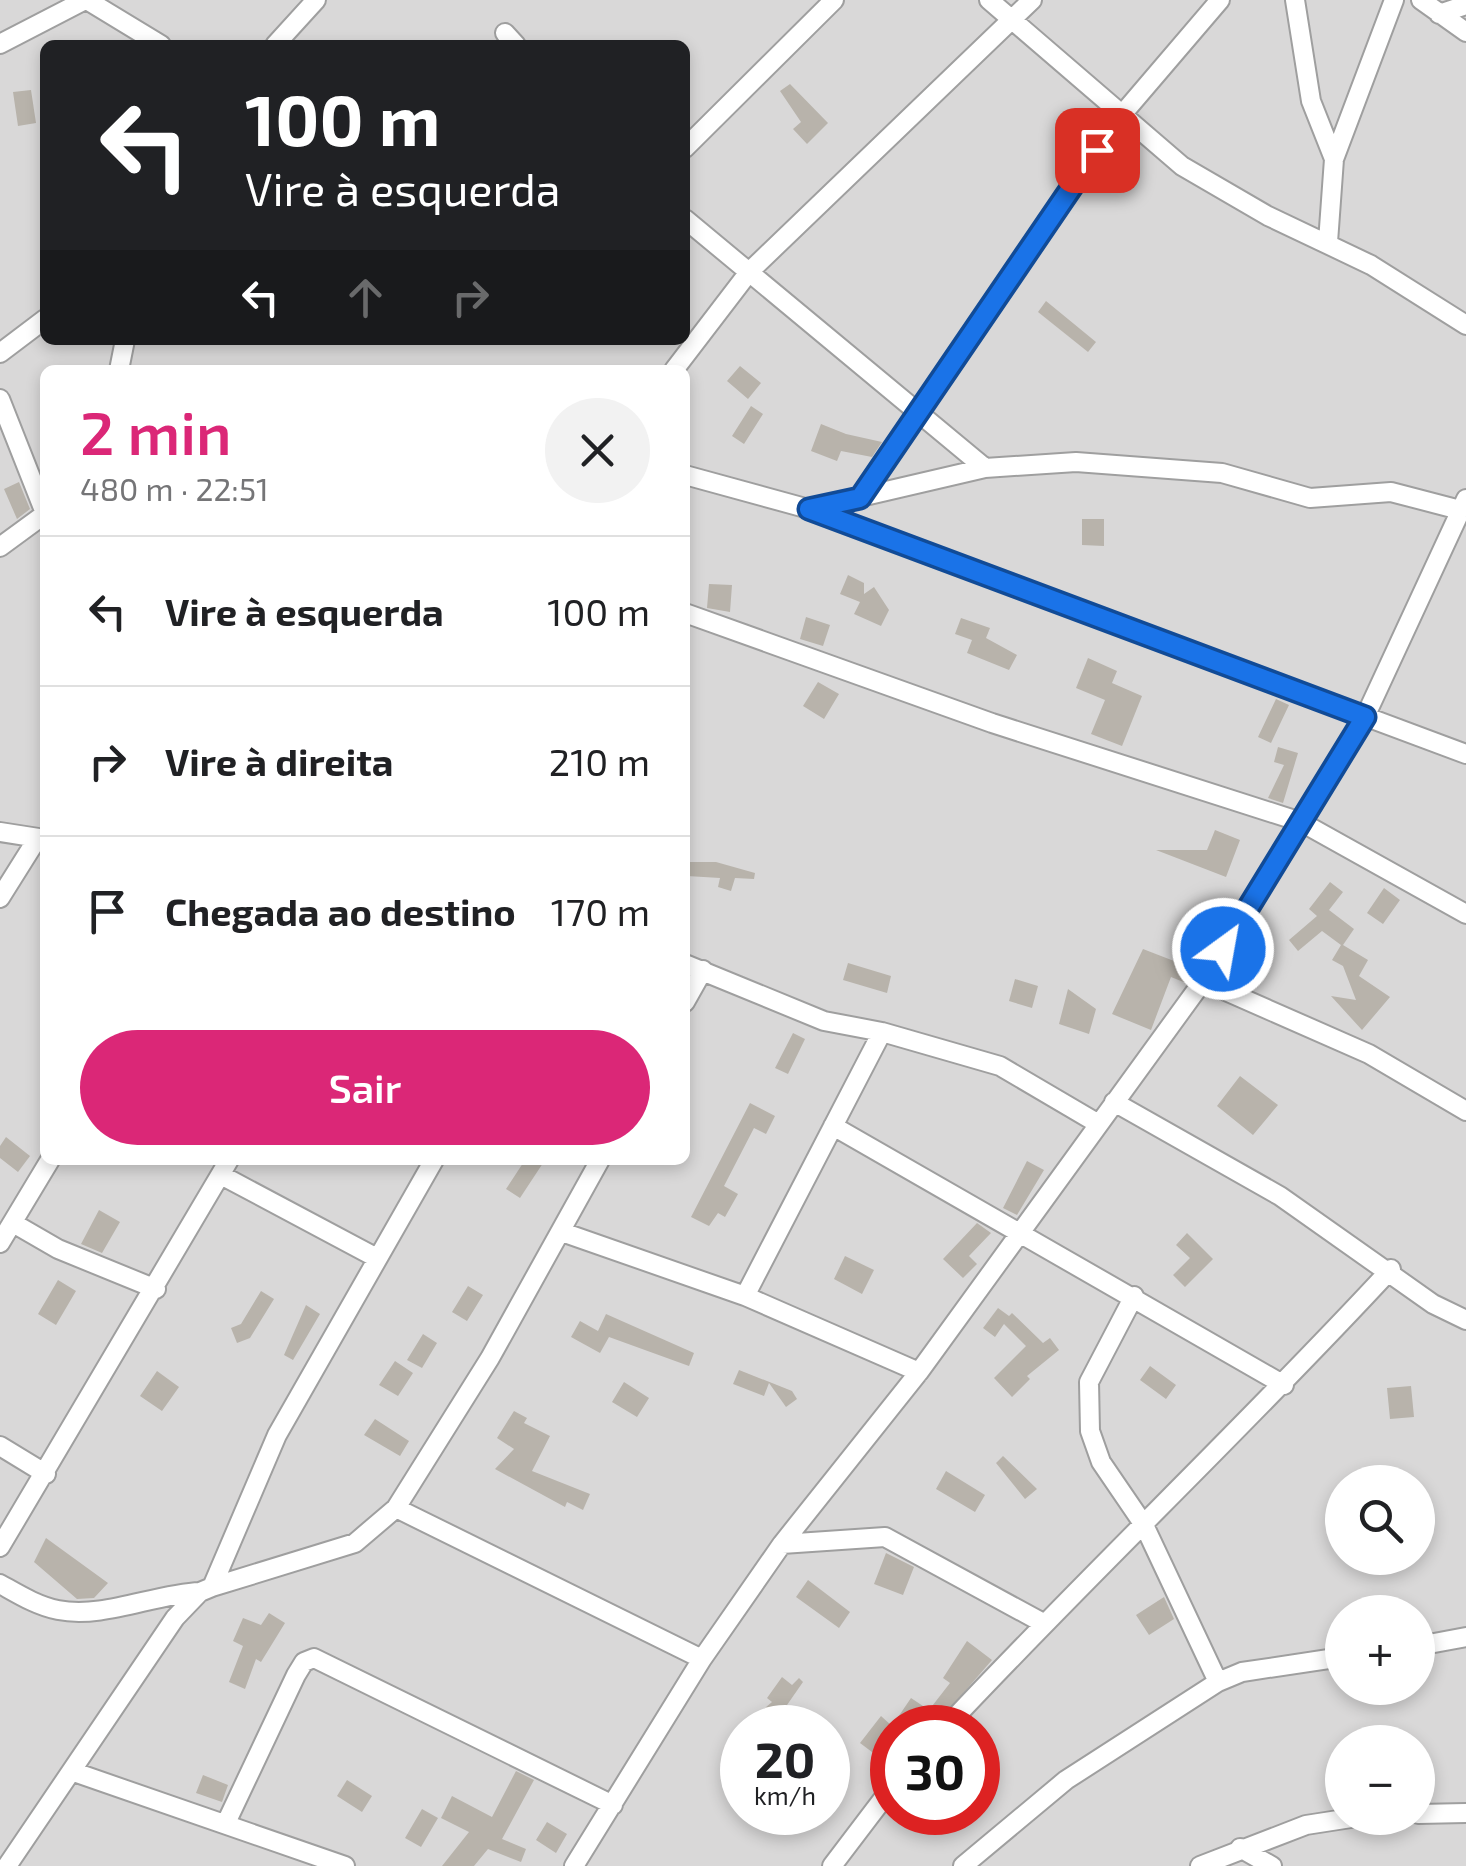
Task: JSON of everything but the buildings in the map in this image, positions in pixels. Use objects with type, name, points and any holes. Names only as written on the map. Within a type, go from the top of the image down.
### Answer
[{"type":"street","points":[[0,44],[86,0],[154,40]]},
{"type":"street","points":[[280,40],[316,0]]},
{"type":"street","points":[[690,143],[834,0]]},
{"type":"street","points":[[989,0],[1120,117],[1182,166],[1268,216],[1328,242],[1466,325]]},
{"type":"street","points":[[678,365],[749,272],[1032,0]]},
{"type":"street","points":[[860,498],[1120,117],[1220,0]]},
{"type":"street","points":[[1296,0],[1311,100],[1334,158]]},
{"type":"street","points":[[1328,242],[1334,158],[1394,0]]},
{"type":"street","points":[[1421,0],[1466,32]]},
{"type":"street","points":[[1439,14],[1466,5]]},
{"type":"street","points":[[690,223],[985,468]]},
{"type":"street","points":[[0,353],[40,323]]},
{"type":"street","points":[[0,399],[40,500]]},
{"type":"street","points":[[574,1866],[702,1659],[782,1544],[919,1372],[1203,981],[1365,717],[1463,504],[1391,492],[1310,498],[1222,473],[1076,462],[985,468],[809,509]]},
{"type":"street","points":[[690,476],[809,509],[1466,754]]},
{"type":"street","points":[[0,547],[40,517]]},
{"type":"street","points":[[690,615],[992,723],[1301,822],[1466,914]]},
{"type":"street","points":[[0,832],[40,839]]},
{"type":"street","points":[[0,898],[40,840]]},
{"type":"street","points":[[694,967],[824,1021],[882,1032],[1000,1066],[1097,1123]]},
{"type":"street","points":[[1203,981],[1369,1054],[1466,1111]]},
{"type":"street","points":[[744,1296],[882,1032]]},
{"type":"street","points":[[1114,1102],[1280,1196],[1391,1270],[1434,1304],[1466,1320]]},
{"type":"street","points":[[833,1126],[1284,1384]]},
{"type":"street","points":[[0,1243],[47,1165]]},
{"type":"street","points":[[7,1866],[175,1618],[206,1589],[277,1435],[431,1165]]},
{"type":"street","points":[[0,1584],[60,1611],[88,1611],[168,1593],[206,1589],[355,1543],[396,1508],[490,1358],[597,1165]]},
{"type":"street","points":[[0,1547],[225,1167],[376,1258]]},
{"type":"street","points":[[13,1223],[58,1249],[156,1289]]},
{"type":"street","points":[[562,1232],[744,1296],[919,1372]]},
{"type":"street","points":[[966,1705],[1043,1623],[1284,1384],[1391,1270]]},
{"type":"street","points":[[1134,1296],[1089,1382],[1090,1431],[1101,1462],[1144,1524],[1218,1682]]},
{"type":"street","points":[[0,1446],[46,1474]]},
{"type":"street","points":[[396,1508],[702,1659]]},
{"type":"street","points":[[782,1544],[885,1537],[1043,1623]]},
{"type":"street","points":[[1435,1643],[1466,1637]]},
{"type":"street","points":[[226,1823],[296,1674],[304,1662],[314,1658],[613,1805]]},
{"type":"street","points":[[963,1866],[1066,1780],[1218,1682],[1257,1669],[1325,1659]]},
{"type":"street","points":[[74,1772],[344,1866]]},
{"type":"street","points":[[1435,1814],[1466,1813]]},
{"type":"street","points":[[832,1866],[870,1816]]},
{"type":"street","points":[[1200,1866],[1240,1848],[1325,1822]]},
{"type":"street","points":[[1240,1848],[1272,1866]]},
{"type":"shaded area","points":[[0,0],[1466,0],[1466,1866],[0,1866]]},
{"type":"route","points":[[1097,150],[860,498],[809,509],[1365,717],[1223,949]]}]
